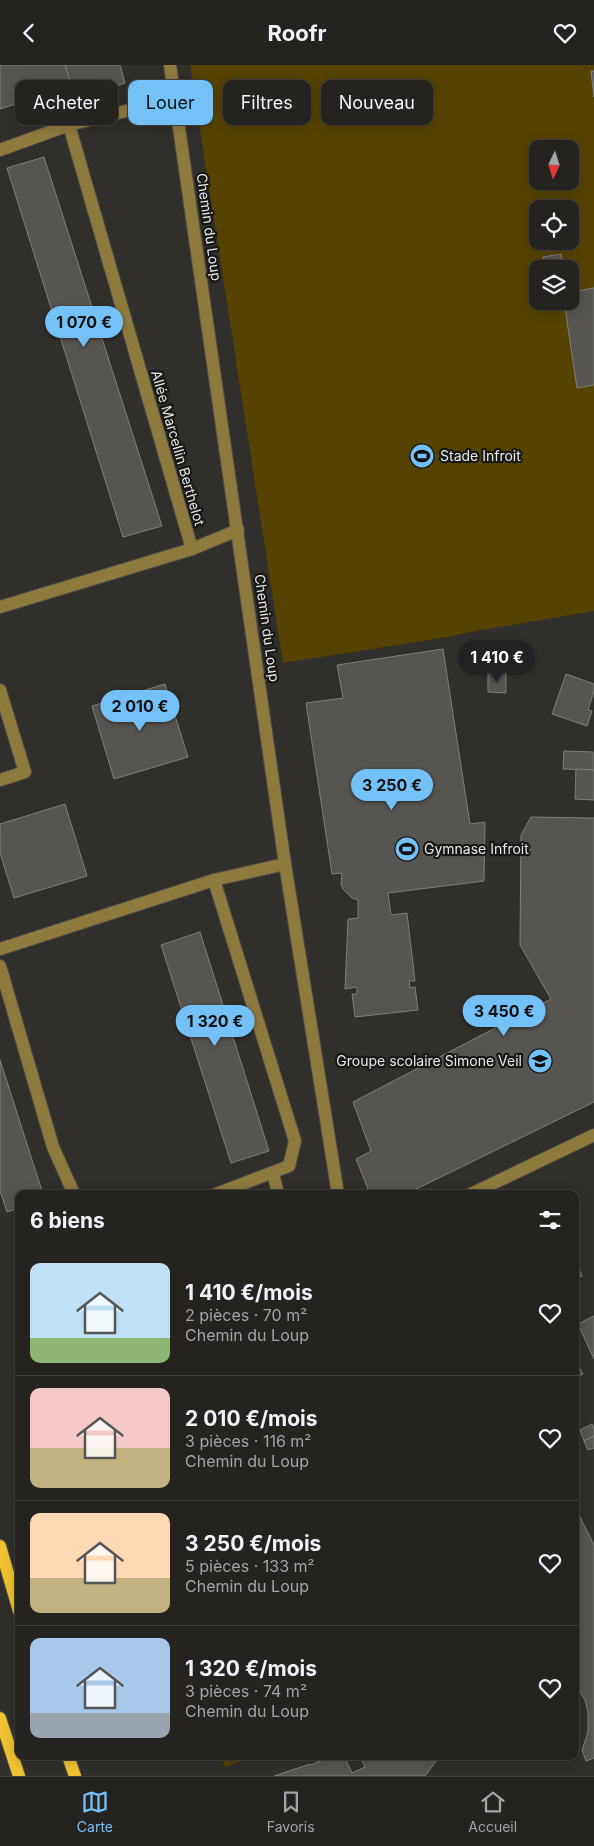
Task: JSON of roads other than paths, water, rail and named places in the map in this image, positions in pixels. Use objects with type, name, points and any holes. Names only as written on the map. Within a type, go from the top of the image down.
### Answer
[{"type":"main road","points":[[0,1547],[15,1598]]},
{"type":"main road","points":[[0,1718],[18,1776]]},
{"type":"main road","points":[[69,1760],[75,1776]]},
{"type":"street","name":"Chemin du Loup","points":[[170,65],[172,80]]},
{"type":"street","points":[[0,150],[69,125]]},
{"type":"street","name":"Allée Marcellin Berthelot","points":[[69,125],[192,549]]},
{"type":"street","name":"Chemin du Loup","points":[[179,125],[286,864],[337,1190]]},
{"type":"street","name":"Allée Marcellin Berthelot","points":[[0,607],[192,549],[238,530]]},
{"type":"street","points":[[0,690],[25,772],[0,780]]},
{"type":"street","points":[[0,949],[214,880],[286,864]]},
{"type":"street","points":[[214,880],[295,1141],[289,1166],[227,1190]]},
{"type":"street","points":[[0,966],[53,1147],[72,1190]]},
{"type":"street","points":[[480,1190],[594,1137]]},
{"type":"street","points":[[272,1173],[277,1190]]},
{"type":"place","name":"Stade Infroit","points":[[422,456]]},
{"type":"place","name":"Gymnase Infroit","points":[[407,849]]},
{"type":"place","name":"Groupe scolaire Simone Veil","points":[[540,1061]]}]
